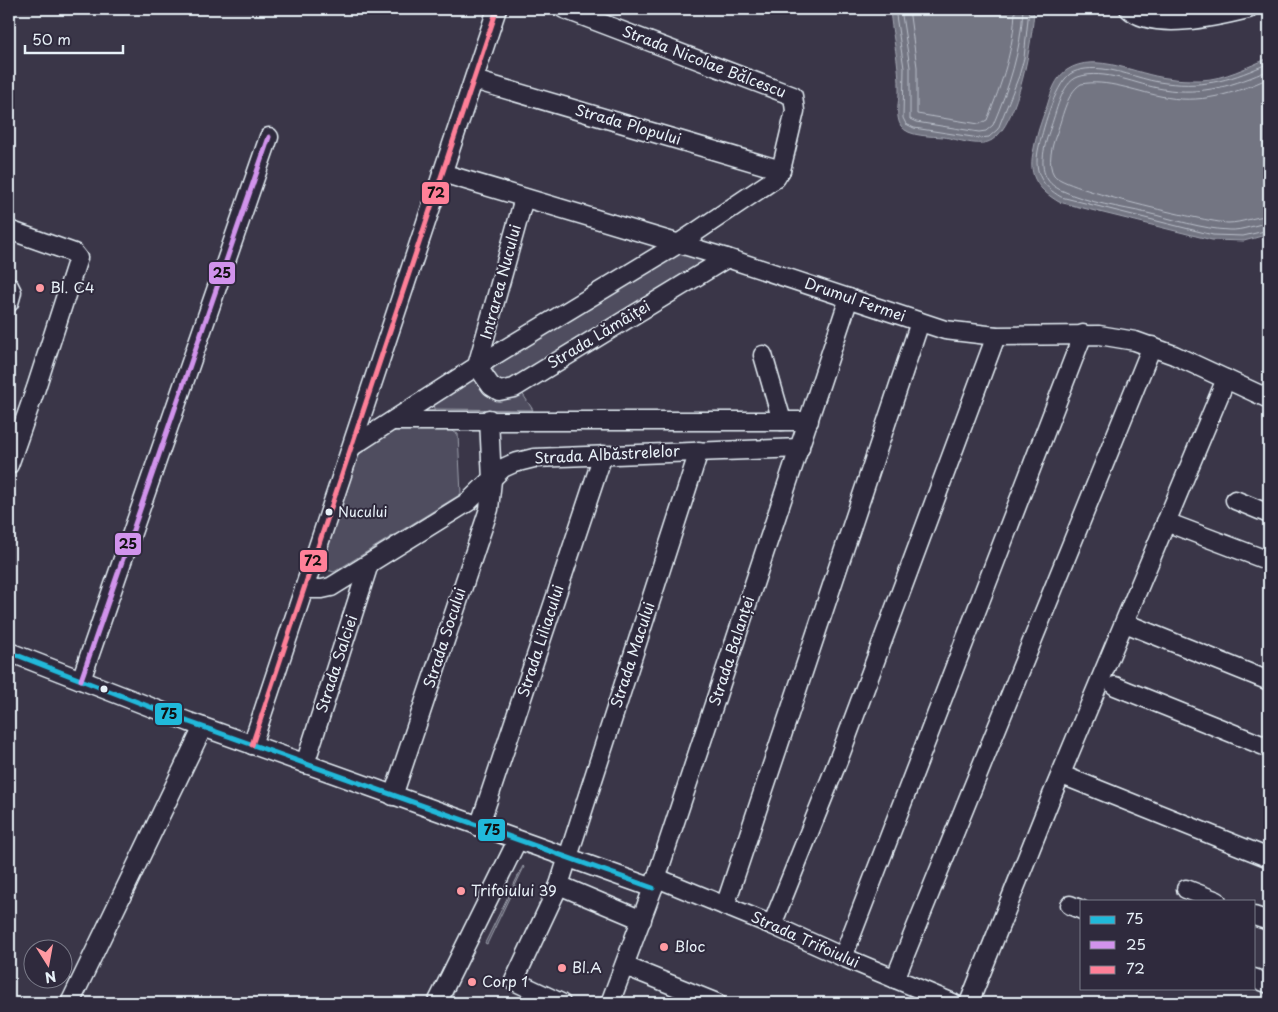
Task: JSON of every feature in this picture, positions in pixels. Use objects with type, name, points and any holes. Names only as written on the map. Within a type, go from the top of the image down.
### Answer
[{"type":"street","points":[[252,745],[497,9]]},
{"type":"street","name":"Strada Nicolae Bălcescu","points":[[564,9],[793,96],[795,111],[781,170]]},
{"type":"street","points":[[1129,9],[1144,17],[1173,21],[1248,9]]},
{"type":"street","name":"Strada Plopului","points":[[474,80],[781,170]]},
{"type":"street","points":[[81,680],[269,138]]},
{"type":"street","points":[[353,446],[477,366],[678,244],[776,178],[781,170]]},
{"type":"street","name":"Drumul Fermei","points":[[442,173],[726,258],[920,322],[954,331],[996,336],[1082,334],[1118,337],[1152,346],[1269,399]]},
{"type":"street","name":"Intrarea Nucului","points":[[477,366],[524,198]]},
{"type":"street","points":[[9,230],[74,253],[78,258],[9,465]]},
{"type":"street","name":"Strada Lămâiței","points":[[477,366],[495,389],[503,391],[514,388],[726,258]]},
{"type":"street","points":[[9,286],[12,292],[9,303]]},
{"type":"street","name":"Strada Balanței","points":[[610,1003],[655,883],[849,298]]},
{"type":"street","points":[[725,906],[920,322]]},
{"type":"street","points":[[843,957],[1082,334]]},
{"type":"street","points":[[772,924],[842,749],[996,336]]},
{"type":"street","points":[[895,979],[1152,346]]},
{"type":"street","points":[[764,355],[782,421]]},
{"type":"street","points":[[969,1003],[1052,795],[1062,775],[1226,379]]},
{"type":"street","name":"Strada Albăstrelelor","points":[[393,421],[489,419],[809,421]]},
{"type":"street","name":"Strada Socului","points":[[393,796],[489,509],[492,480],[489,419]]},
{"type":"street","name":"Strada Albăstrelelor","points":[[305,589],[322,590],[369,564],[468,502],[503,468],[514,462],[534,458],[800,448]]},
{"type":"street","name":"Strada Macului","points":[[561,1003],[514,981],[559,885],[699,451]]},
{"type":"street","name":"Strada Liliacului","points":[[479,827],[603,455]]},
{"type":"street","points":[[1235,500],[1269,514]]},
{"type":"street","points":[[1166,522],[1269,561]]},
{"type":"street","name":"Strada Salciei","points":[[305,764],[369,564]]},
{"type":"street","points":[[1125,623],[1269,681]]},
{"type":"street","name":"Strada Trifoiului","points":[[9,652],[203,727],[567,859],[655,883],[725,906],[772,924],[843,957],[953,1003]]},
{"type":"street","points":[[1115,686],[1269,748]]},
{"type":"street","points":[[70,1003],[203,727]]},
{"type":"street","points":[[1062,775],[1269,858]]},
{"type":"street","points":[[437,1003],[516,840]]},
{"type":"street","points":[[559,885],[642,920]]},
{"type":"street","points":[[1186,889],[1214,900]]},
{"type":"street","points":[[1256,917],[1269,922]]},
{"type":"street","points":[[625,966],[717,1003]]},
{"type":"street","points":[[1256,979],[1269,984]]},
{"type":"shaded area","points":[[683,250],[709,259],[513,380],[499,381],[494,376],[493,369],[498,362]]},
{"type":"shaded area","points":[[469,379],[483,384],[494,393],[506,398],[522,393],[533,410],[434,409],[433,404]]},
{"type":"shaded area","points":[[450,430],[458,434],[461,494],[334,572],[327,570],[322,560],[357,456],[391,431]]},
{"type":"shaded area","points":[[524,867],[487,944],[485,943]]},
{"type":"water","points":[[890,9],[1034,9],[1031,40],[1016,100],[1001,131],[992,140],[975,143],[915,134],[904,130],[899,122],[898,114],[898,71]]},
{"type":"water","points":[[1269,58],[1269,234],[1244,241],[1212,240],[1059,202],[1046,193],[1037,182],[1032,169],[1032,162],[1037,135],[1054,86],[1059,77],[1067,70],[1078,65],[1103,63],[1155,76],[1201,80],[1227,75]]},
{"type":"transit line","name":"72","points":[[252,745],[497,9]]},
{"type":"transit line","name":"25","points":[[81,680],[269,137]]},
{"type":"transit line","name":"75","points":[[9,652],[189,722],[653,888]]},
{"type":"place","name":"Bl. C4","points":[[40,288]]},
{"type":"place","name":"Nucului","points":[[329,512]]},
{"type":"place","name":"Trifoiului 39","points":[[461,891]]},
{"type":"place","name":"Bloc","points":[[664,947]]},
{"type":"place","name":"Bl.A","points":[[562,968]]},
{"type":"place","name":"Corp 1","points":[[472,982]]}]
